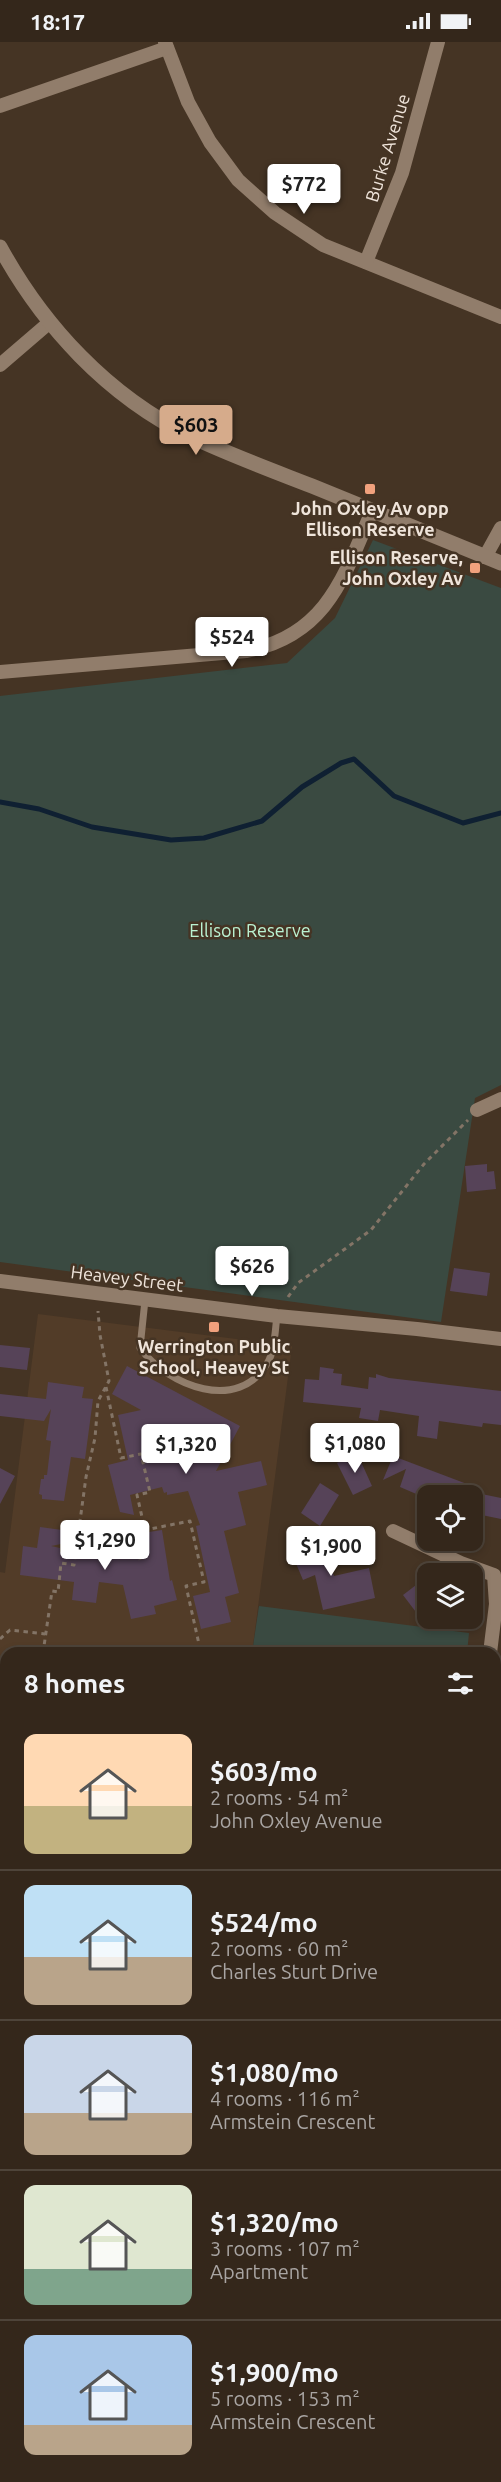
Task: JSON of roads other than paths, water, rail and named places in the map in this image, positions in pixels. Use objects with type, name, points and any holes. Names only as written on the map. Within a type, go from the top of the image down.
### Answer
[{"type":"street","name":"Burke Avenue","points":[[366,262],[402,173],[438,42]]},
{"type":"street","points":[[0,106],[166,45],[197,122],[238,180],[275,213],[323,245],[501,317]]},
{"type":"street","points":[[0,247],[27,292],[50,322],[87,362],[160,419],[217,448],[501,563]]},
{"type":"street","points":[[0,365],[50,322]]},
{"type":"street","points":[[0,672],[246,651],[277,642],[306,624],[333,596],[342,581],[372,511]]},
{"type":"street","points":[[485,557],[501,528]]},
{"type":"street","points":[[477,1110],[501,1099]]},
{"type":"street","name":"Heavey Street","points":[[0,1281],[277,1316],[417,1329],[501,1340]]},
{"type":"street","points":[[393,1532],[461,1563],[494,1575],[496,1604],[491,1647]]},
{"type":"lane","points":[[145,1300],[140,1348],[150,1361],[177,1381],[210,1389],[240,1387],[258,1375],[269,1360],[277,1316]]},
{"type":"waterway","points":[[0,802],[39,809],[92,827],[171,840],[204,838],[262,821],[302,787],[341,763],[354,759],[394,796],[463,823],[501,813]]},
{"type":"place","name":"John Oxley Av opp Ellison Reserve","points":[[370,489]]},
{"type":"place","name":"Ellison Reserve, John Oxley Av","points":[[475,568]]},
{"type":"place","name":"Werrington Public School, Heavey St","points":[[214,1327]]},
{"type":"park label","name":"Ellison Reserve","points":[[250,931]]}]
